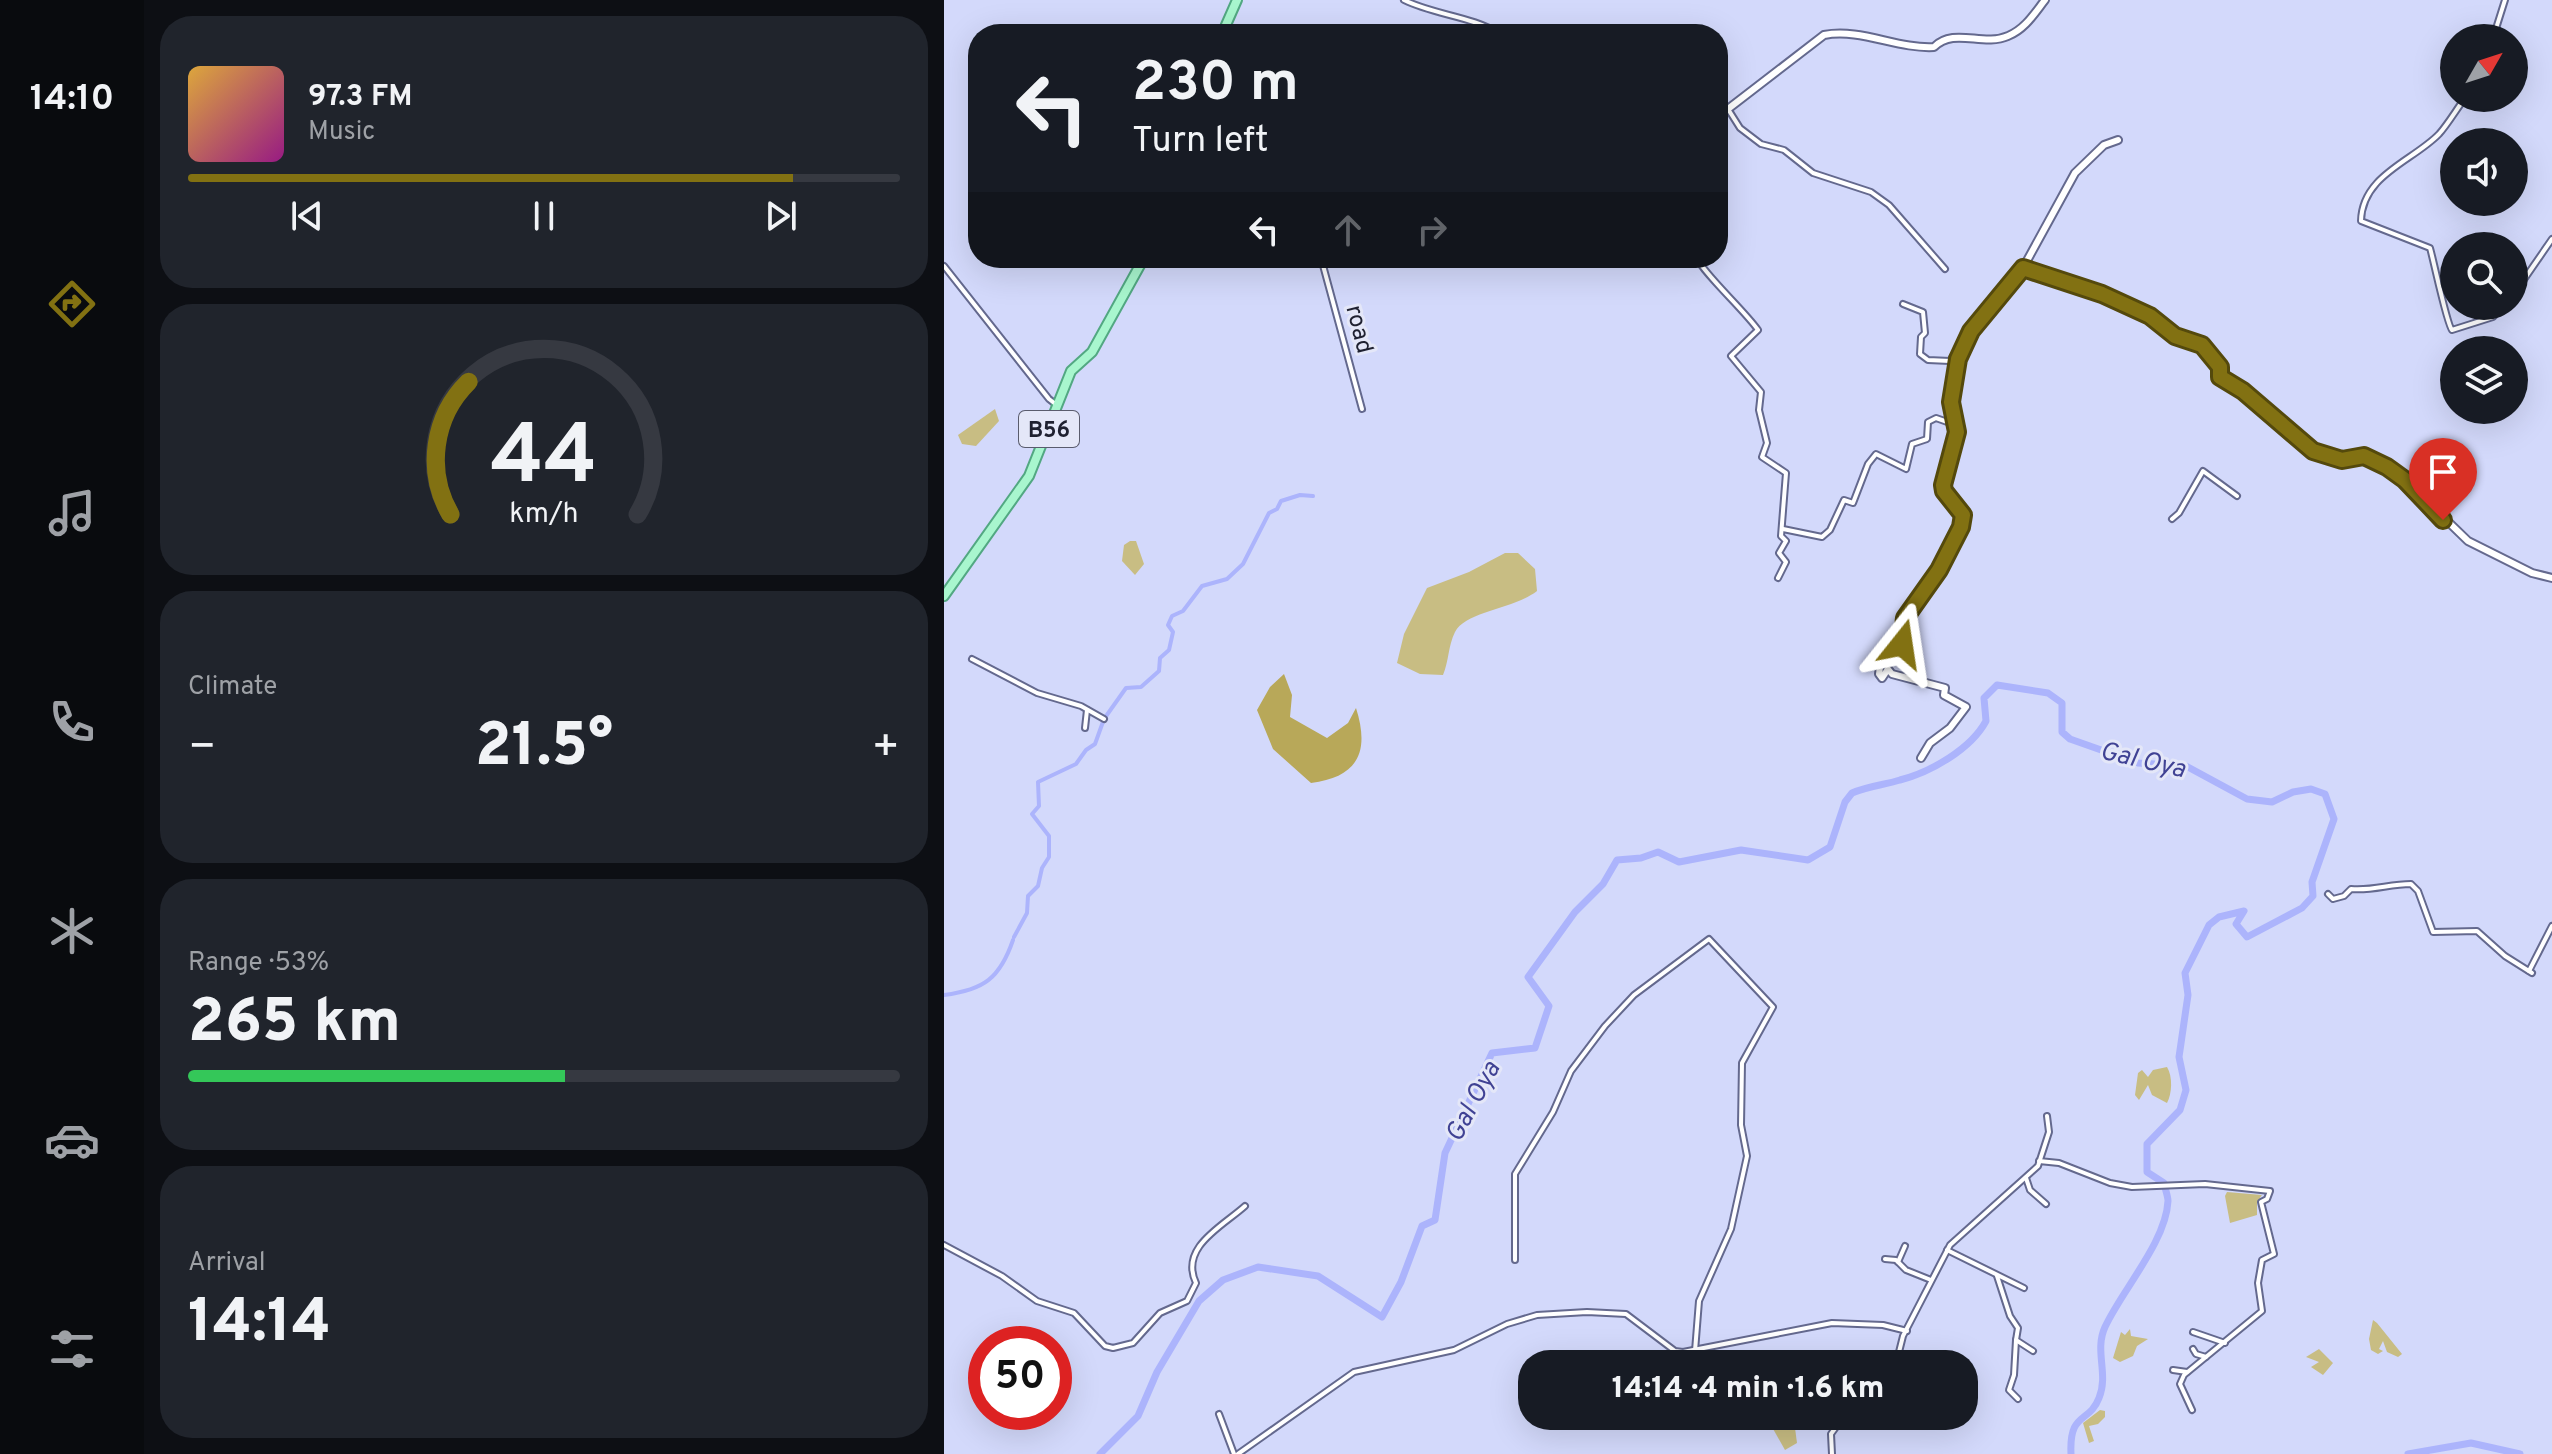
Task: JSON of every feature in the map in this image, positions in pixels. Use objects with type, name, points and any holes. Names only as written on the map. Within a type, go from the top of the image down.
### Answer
[{"type":"main road","points":[[1226,24],[1237,0]]},
{"type":"main road","points":[[1728,109],[1824,35],[1873,37],[1923,47],[1934,47],[1942,38],[1952,37],[1993,41],[2024,27],[2045,0]]},
{"type":"main road","points":[[1921,758],[1930,743],[1950,728],[1966,707],[1944,695],[1945,688],[1892,674],[1888,669],[1882,678],[1879,674],[1881,660],[1894,654],[1902,644],[1905,618],[1927,591],[1961,527],[1963,515],[1944,491],[1943,485],[1956,425],[1951,402],[1958,359],[1971,331],[2023,268],[2075,173],[2104,145],[2118,140]]},
{"type":"main road","name":"B56","points":[[944,596],[1029,476],[1071,371],[1092,352],[1138,268]]},
{"type":"main road","points":[[2023,268],[2109,296],[2150,316],[2175,336],[2202,345],[2220,367],[2220,377],[2243,391],[2313,451],[2342,460],[2364,456],[2374,460],[2405,480],[2468,541],[2532,573],[2552,578]]},
{"type":"street","points":[[1404,0],[1447,17],[1477,24]]},
{"type":"street","points":[[2497,24],[2505,0]]},
{"type":"street","points":[[1728,109],[1740,128],[1761,144],[1784,150],[1813,173],[1871,192],[1889,205],[1945,269]]},
{"type":"street","points":[[2440,281],[2430,248],[2361,221],[2369,199],[2386,173],[2438,135],[2455,112]]},
{"type":"street","points":[[2528,274],[2552,239]]},
{"type":"street","points":[[944,266],[1031,377],[1059,406]]},
{"type":"street","name":"road","points":[[1324,268],[1362,409]]},
{"type":"street","points":[[1705,268],[1758,330],[1731,356],[1761,392],[1759,410],[1767,443],[1762,457],[1786,473],[1781,536],[1786,541],[1779,553],[1786,562],[1778,578]]},
{"type":"street","points":[[1903,304],[1923,312],[1925,333],[1921,337],[1920,354],[1928,360],[1958,359]]},
{"type":"street","points":[[2446,320],[2452,330],[2484,320]]},
{"type":"street","points":[[1783,529],[1822,537],[1830,530],[1844,500],[1853,503],[1868,464],[1876,454],[1906,469],[1908,456],[1913,454],[1912,444],[1927,439],[1928,422],[1936,418],[1956,425]]},
{"type":"street","points":[[2172,519],[2179,513],[2203,471],[2237,496]]},
{"type":"street","points":[[972,659],[1037,693],[1104,719]]},
{"type":"street","points":[[1085,728],[1087,710]]},
{"type":"street","points":[[2328,894],[2333,899],[2344,896],[2351,889],[2370,892],[2395,883],[2411,884],[2418,891],[2433,932],[2477,931],[2531,972],[2552,926]]},
{"type":"street","points":[[1515,1260],[1515,1174],[1553,1112],[1571,1071],[1605,1026],[1634,995],[1709,939],[1773,1007],[1742,1063],[1741,1125],[1747,1156],[1731,1229],[1699,1301],[1695,1350]]},
{"type":"street","points":[[1901,1350],[1947,1250],[1971,1224],[2026,1178],[2039,1161],[2050,1125],[2047,1116]]},
{"type":"street","points":[[2039,1161],[2062,1163],[2110,1183],[2270,1191],[2267,1199],[2261,1202],[2274,1254],[2262,1260],[2259,1277],[2262,1311],[2189,1371],[2180,1384],[2192,1410]]},
{"type":"street","points":[[2026,1178],[2030,1190],[2046,1204]]},
{"type":"street","points":[[944,1245],[1002,1276],[1037,1301],[1074,1313],[1105,1346],[1113,1348],[1133,1343],[1160,1313],[1187,1301],[1196,1283],[1192,1260],[1198,1247],[1245,1206]]},
{"type":"street","points":[[1898,1262],[1905,1246]]},
{"type":"street","points":[[1947,1250],[2024,1288]]},
{"type":"street","points":[[1885,1259],[1888,1257],[1906,1270],[1931,1280]]},
{"type":"street","points":[[1997,1276],[2010,1316],[2018,1328],[2014,1375],[2009,1390],[2018,1399]]},
{"type":"street","points":[[1219,1414],[1236,1454],[1354,1372],[1454,1350],[1507,1324],[1537,1315],[1587,1312],[1626,1314],[1674,1350]]},
{"type":"street","points":[[1699,1350],[1790,1329],[1832,1323],[1883,1325],[1907,1331]]},
{"type":"street","points":[[2193,1332],[2225,1343]]},
{"type":"street","points":[[2016,1340],[2033,1351]]},
{"type":"street","points":[[2193,1349],[2196,1354],[2206,1357]]},
{"type":"street","points":[[2173,1370],[2189,1371]]},
{"type":"street","points":[[1832,1454],[1831,1434],[1834,1430]]},
{"type":"shaded area","points":[[995,409],[999,421],[976,446],[962,444],[958,435]]},
{"type":"shaded area","points":[[1136,541],[1144,564],[1135,575],[1122,561],[1124,545]]},
{"type":"shaded area","points":[[1505,553],[1518,553],[1535,569],[1537,591],[1461,625],[1453,637],[1443,675],[1420,674],[1397,663],[1404,634],[1427,588],[1469,572]]},
{"type":"shaded area","points":[[1284,674],[1292,695],[1290,717],[1327,738],[1348,723],[1356,708],[1360,724],[1360,749],[1350,768],[1340,775],[1311,783],[1273,749],[1257,710],[1270,687]]},
{"type":"shaded area","points":[[2167,1067],[2171,1085],[2167,1103],[2152,1095],[2148,1085],[2139,1100],[2135,1095],[2138,1073],[2142,1070],[2148,1077],[2153,1070]]},
{"type":"shaded area","points":[[2227,1192],[2262,1195],[2257,1202],[2257,1215],[2230,1223]]},
{"type":"shaded area","points":[[2373,1320],[2402,1354],[2398,1357],[2387,1352],[2383,1341],[2379,1349],[2383,1351],[2378,1354],[2371,1350],[2369,1339]]},
{"type":"shaded area","points":[[2130,1329],[2131,1336],[2148,1339],[2137,1346],[2133,1356],[2120,1362],[2113,1358],[2121,1332],[2125,1335]]},
{"type":"shaded area","points":[[2319,1349],[2333,1363],[2323,1375],[2311,1367],[2319,1362],[2306,1357]]},
{"type":"shaded area","points":[[2100,1410],[2105,1411],[2105,1417],[2098,1424],[2089,1426],[2094,1441],[2089,1443],[2083,1423]]},
{"type":"shaded area","points":[[1774,1430],[1795,1430],[1797,1443],[1785,1450]]},
{"type":"waterway","points":[[1014,937],[1027,913],[1028,896],[1038,886],[1042,868],[1049,857],[1049,836],[1032,814],[1039,806],[1038,782],[1076,764],[1095,744],[1104,719],[1126,688],[1141,687],[1159,671],[1160,658],[1169,650],[1173,632],[1168,625],[1172,616],[1183,611],[1202,586],[1227,579],[1243,564],[1269,513],[1277,509],[1281,501],[1300,495],[1313,496]]},
{"type":"waterway","name":"Gal Oya","points":[[1100,1454],[1138,1416],[1157,1372],[1199,1301],[1223,1280],[1258,1267],[1318,1276],[1382,1317],[1401,1282],[1422,1226],[1435,1220],[1445,1153],[1492,1053],[1535,1048],[1549,1006],[1528,977],[1575,912],[1603,884],[1617,860],[1641,858],[1658,852],[1679,862],[1741,850],[1808,860],[1830,847],[1845,802],[1852,793],[1924,771],[1949,758],[1971,741],[1986,721],[1984,698],[1997,685],[2048,693],[2062,703],[2062,732],[2070,739],[2138,763],[2186,766],[2247,799],[2272,802],[2293,792],[2311,789],[2325,794],[2334,819],[2312,882],[2313,896],[2302,908],[2247,937],[2236,924],[2244,911],[2219,917],[2209,925],[2185,973],[2188,995],[2179,1057],[2186,1090],[2180,1110],[2147,1144],[2147,1172],[2164,1183],[2167,1195],[2165,1217],[2152,1249],[2105,1327],[2101,1345],[2102,1389],[2095,1406],[2076,1424],[2071,1454]]},
{"type":"waterway","points":[[944,995],[970,990],[989,980],[1002,964],[1013,940]]},
{"type":"waterway","name":"Gal Oya","points":[[2408,1454],[2471,1443],[2520,1454]]},
{"type":"route","points":[[1902,644],[1905,618],[1910,608],[1927,591],[1961,527],[1963,515],[1944,491],[1943,485],[1957,432],[1951,402],[1958,359],[1971,331],[2023,268],[2052,280],[2073,283],[2109,296],[2150,316],[2175,336],[2202,345],[2220,367],[2220,377],[2243,391],[2313,451],[2342,460],[2357,456],[2374,460],[2405,480],[2443,520]]}]
